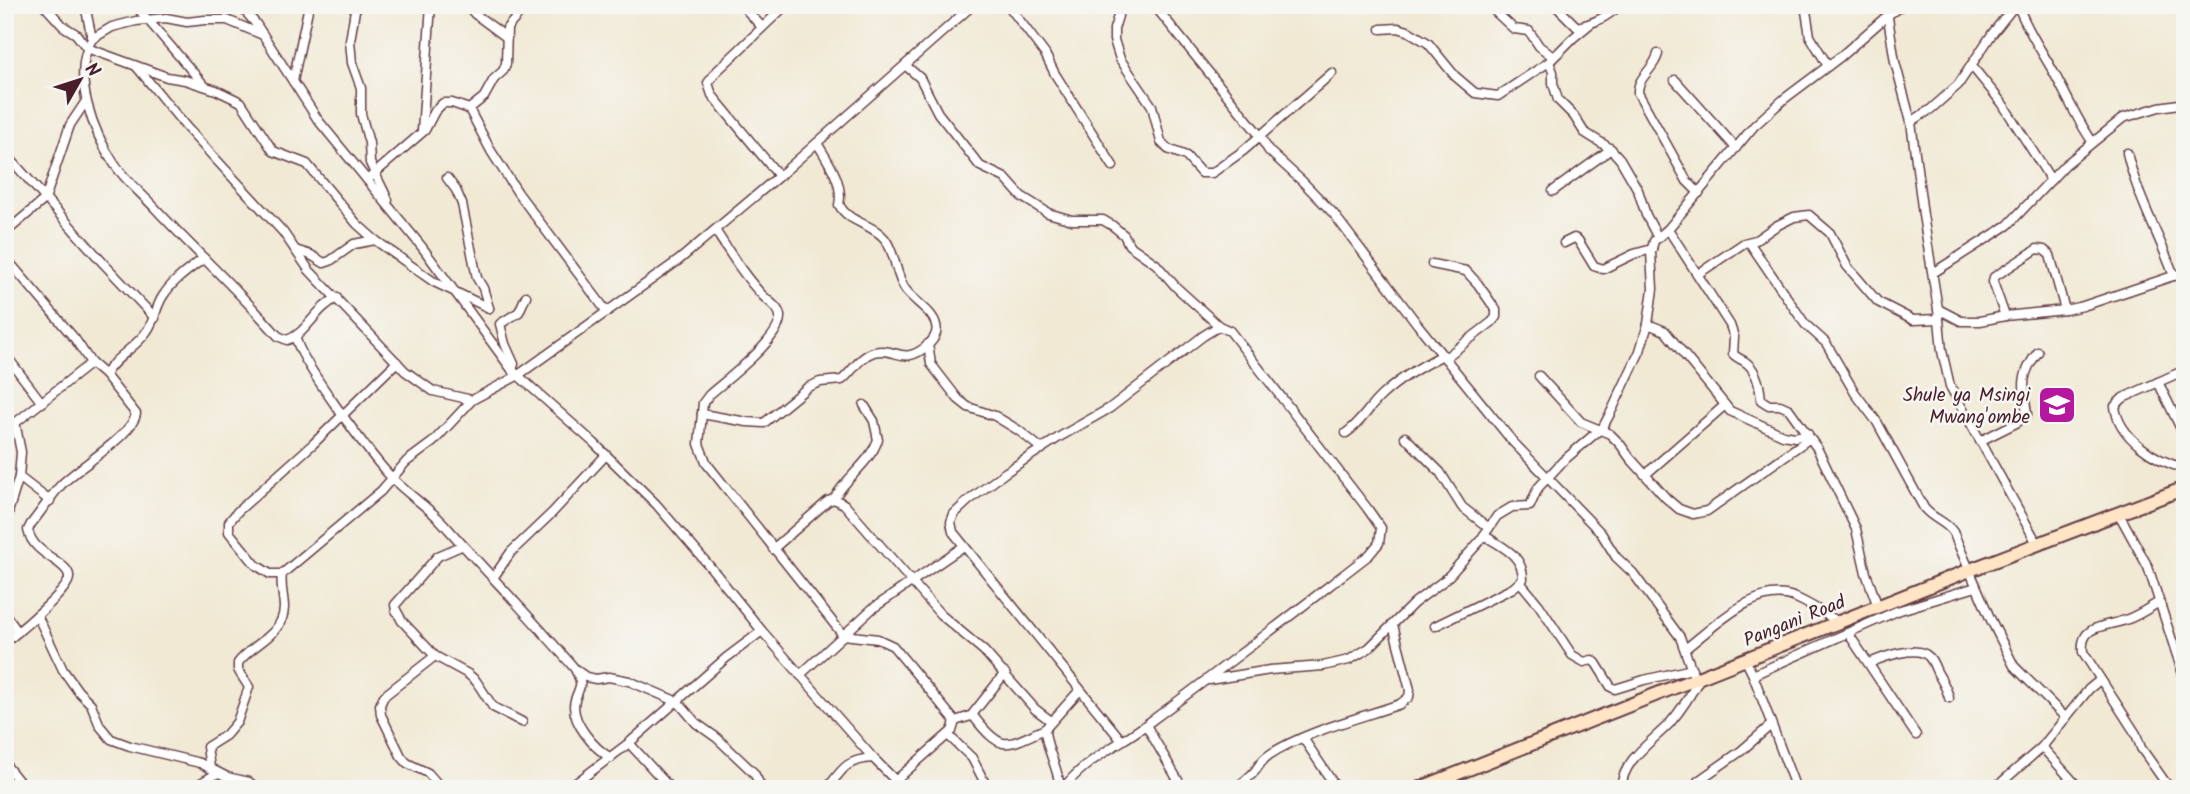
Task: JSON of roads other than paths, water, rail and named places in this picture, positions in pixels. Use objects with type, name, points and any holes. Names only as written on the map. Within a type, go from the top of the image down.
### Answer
[{"type":"main road","name":"Pangani Road","points":[[1418,789],[1696,675],[1745,661],[1970,570],[2185,488]]},
{"type":"street","points":[[44,5],[62,26],[76,34],[87,48],[167,77],[216,90],[241,102],[273,151],[294,157],[306,164],[357,224],[375,240],[434,282],[489,308],[477,278],[460,197],[447,178]]},
{"type":"street","points":[[85,5],[92,39]]},
{"type":"street","points":[[135,5],[205,87]]},
{"type":"street","points":[[240,5],[263,35],[318,120],[422,247],[514,373],[606,455],[656,504],[800,675],[904,789]]},
{"type":"street","points":[[293,81],[309,5]]},
{"type":"street","points":[[359,5],[355,10],[350,41],[352,63],[360,88],[361,114],[369,143],[370,163],[395,214]]},
{"type":"street","points":[[422,131],[431,5]]},
{"type":"street","points":[[467,5],[506,37]]},
{"type":"street","points":[[469,109],[484,97],[494,79],[503,71],[506,64],[507,28],[527,5]]},
{"type":"street","points":[[742,5],[762,27]]},
{"type":"street","points":[[779,176],[712,95],[708,83],[717,71],[786,5]]},
{"type":"street","points":[[214,770],[207,747],[226,734],[237,722],[249,687],[238,670],[238,663],[248,650],[277,630],[282,621],[282,574],[381,491],[406,462],[433,442],[472,400],[607,312],[679,261],[972,5]]},
{"type":"street","points":[[1009,5],[1045,54],[1113,166]]},
{"type":"street","points":[[1116,5],[1118,16],[1114,40],[1120,59],[1152,106],[1161,142],[1168,149],[1186,156],[1201,173],[1212,173],[1244,151],[1332,72]]},
{"type":"street","points":[[1154,5],[1269,151],[1333,213],[1513,442],[1601,533],[1616,557],[1633,573],[1680,637],[1696,675],[1693,691],[1671,722],[1632,760],[1624,775],[1621,789]]},
{"type":"street","points":[[1488,5],[1514,29],[1529,31],[1551,59],[1552,83],[1558,100],[1574,116],[1584,132],[1611,149],[1629,171],[1646,215],[1658,237]]},
{"type":"street","points":[[1555,5],[1577,26],[1607,17],[1620,5]]},
{"type":"street","points":[[1805,5],[1810,36],[1828,66]]},
{"type":"street","points":[[1200,684],[1216,678],[1323,666],[1349,660],[1369,648],[1414,603],[1446,579],[1497,516],[1506,510],[1530,506],[1538,488],[1547,478],[1572,452],[1603,428],[1640,351],[1648,324],[1653,289],[1654,241],[1668,229],[1754,126],[1828,66],[1887,10],[1902,5]]},
{"type":"street","points":[[1911,122],[1931,109],[1958,85],[1992,34],[2016,5],[2065,92],[2078,121],[2092,141]]},
{"type":"street","points":[[1887,10],[1895,62],[1911,122],[1942,351],[1950,386],[2039,545]]},
{"type":"street","points":[[263,35],[227,20],[187,22],[166,18],[111,27],[92,39],[87,48],[83,67],[86,101],[96,131],[116,167],[278,336],[286,340],[296,337],[325,303],[337,298]]},
{"type":"street","points":[[1381,29],[1398,28],[1408,31],[1428,44],[1455,76],[1475,93],[1498,96],[1551,59],[1590,24]]},
{"type":"street","points":[[1658,54],[1656,64],[1640,79],[1638,93],[1687,181],[1699,193]]},
{"type":"street","points":[[134,64],[187,128],[284,232],[309,270],[405,371],[433,391],[472,400]]},
{"type":"street","points":[[905,65],[920,78],[938,113],[980,166],[1005,178],[1021,196],[1048,213],[1072,220],[1103,220],[1113,226],[1124,235],[1129,245],[1156,264],[1176,287],[1219,326],[1230,331],[1381,528],[1378,543],[1369,555],[1146,725],[1074,774],[1061,789]]},
{"type":"street","points":[[1971,65],[2002,103],[2050,180]]},
{"type":"street","points":[[1675,80],[1736,148]]},
{"type":"street","points":[[5,233],[45,199],[70,125],[86,101]]},
{"type":"street","points":[[367,180],[425,130],[435,111],[443,103],[469,109],[491,151],[518,193],[607,312]]},
{"type":"street","points":[[1933,273],[2008,225],[2050,180],[2092,141],[2123,118],[2139,111],[2185,103]]},
{"type":"street","points":[[702,414],[764,423],[808,387],[820,382],[842,380],[862,359],[873,352],[911,356],[936,335],[934,319],[911,298],[903,285],[885,239],[872,227],[843,212],[839,205],[841,196],[833,169],[817,143]]},
{"type":"street","points":[[1553,191],[1611,149]]},
{"type":"street","points":[[5,153],[155,318]]},
{"type":"street","points":[[2127,153],[2133,178],[2174,276]]},
{"type":"street","points":[[1698,274],[1744,243],[1756,240],[1794,217],[1809,215],[1830,233],[1847,266],[1878,302],[1913,320],[1939,319]]},
{"type":"street","points":[[1668,229],[1730,325],[1734,337],[1733,354],[1754,371],[1760,385],[1761,400],[1769,405],[1780,405],[1789,409],[1809,436],[1856,529],[1866,573],[1878,607]]},
{"type":"street","points":[[715,230],[736,263],[778,310],[780,317],[779,328],[771,340],[703,403],[699,444],[707,464],[843,635],[878,639],[893,646],[955,721]]},
{"type":"street","points":[[1564,243],[1574,238],[1578,240],[1594,266],[1603,269],[1634,254],[1652,249]]},
{"type":"street","points":[[295,250],[324,263],[354,244],[375,240]]},
{"type":"street","points":[[1749,242],[1805,324],[1826,343],[1855,393],[1877,422],[1924,508],[1932,518],[1947,523],[1953,532],[2014,666],[2066,718]]},
{"type":"street","points":[[2006,316],[1993,282],[1994,277],[2037,249],[2044,250],[2050,256],[2065,310]]},
{"type":"street","points":[[5,257],[136,414],[135,420],[114,441],[61,485],[31,524],[29,537],[41,551],[62,565],[68,572],[69,579],[62,592],[5,643]]},
{"type":"street","points":[[105,375],[108,369],[137,343],[155,318],[162,297],[176,281],[204,258]]},
{"type":"street","points":[[1346,433],[1357,426],[1384,393],[1424,365],[1444,357],[1496,317],[1496,310],[1466,271],[1432,264]]},
{"type":"street","points":[[1938,309],[1961,321],[2065,310],[2185,272]]},
{"type":"street","points":[[514,373],[514,364],[500,324],[519,312],[526,296]]},
{"type":"street","points":[[1648,324],[1665,331],[1730,411],[1783,435],[1809,436]]},
{"type":"street","points":[[1122,741],[953,532],[951,523],[954,514],[996,479],[1110,408],[1219,326]]},
{"type":"street","points":[[296,337],[296,343],[309,367],[392,478],[441,521],[575,669],[586,677],[609,677],[629,681],[678,702],[696,723],[717,738],[754,773],[762,789]]},
{"type":"street","points":[[928,344],[931,364],[958,399],[968,407],[995,416],[1042,449]]},
{"type":"street","points":[[1980,440],[2018,422],[2027,414],[2024,374],[2038,352]]},
{"type":"street","points":[[5,355],[42,403]]},
{"type":"street","points":[[282,574],[270,574],[256,565],[229,532],[229,522],[397,362]]},
{"type":"street","points":[[5,431],[91,363]]},
{"type":"street","points":[[2185,370],[2123,398],[2115,406],[2116,417],[2123,428],[2150,454],[2168,464],[2185,468]]},
{"type":"street","points":[[1539,376],[1581,422],[1610,434],[1666,498],[1679,509],[1693,513],[1707,511],[1809,436]]},
{"type":"street","points":[[2158,382],[2185,438]]},
{"type":"street","points":[[773,549],[828,501],[834,499],[849,477],[862,466],[878,440],[874,421],[864,405]]},
{"type":"street","points":[[1646,474],[1725,405]]},
{"type":"street","points":[[5,530],[19,477],[21,452],[15,422]]},
{"type":"street","points":[[1405,437],[1440,472],[1462,507],[1511,552],[1523,571],[1523,579],[1513,588],[1435,626]]},
{"type":"street","points":[[493,578],[511,552],[606,455]]},
{"type":"street","points":[[19,477],[50,501]]},
{"type":"street","points":[[834,499],[844,504],[940,614],[984,651],[1035,709],[1051,721]]},
{"type":"street","points":[[2119,514],[2148,567],[2185,680]]},
{"type":"street","points":[[461,545],[438,556],[395,605],[396,610],[402,621],[435,656],[468,674],[476,681],[493,707],[522,722]]},
{"type":"street","points":[[800,675],[872,609],[964,546]]},
{"type":"street","points":[[1520,582],[1539,605],[1572,655],[1584,662],[1592,660],[1596,663],[1611,687],[1615,689],[1644,680],[1696,675]]},
{"type":"street","points":[[1754,676],[1897,611],[1976,587]]},
{"type":"street","points":[[1685,649],[1746,603],[1778,594],[1795,597],[1839,622]]},
{"type":"street","points":[[2159,602],[2129,619],[2091,631],[2082,643],[2083,652],[2136,734],[2141,748],[2170,789]]},
{"type":"street","points":[[5,614],[18,632]]},
{"type":"street","points":[[37,615],[63,670],[91,704],[100,726],[111,738],[130,746],[200,763],[249,782],[257,789]]},
{"type":"street","points":[[1234,789],[1270,754],[1303,738],[1400,704],[1409,697],[1410,690],[1393,625]]},
{"type":"street","points":[[568,789],[611,758],[726,658],[762,631]]},
{"type":"street","points":[[1848,632],[1916,735]]},
{"type":"street","points":[[1870,663],[1882,657],[1908,651],[1928,655],[1949,698]]},
{"type":"street","points":[[435,656],[384,696],[380,705],[381,715],[401,756],[407,763],[428,773],[442,789]]},
{"type":"street","points":[[1745,661],[1754,676],[1796,789]]},
{"type":"street","points":[[575,669],[581,680],[580,692],[575,700],[579,723],[598,750],[611,758]]},
{"type":"street","points":[[955,721],[971,716],[1005,673]]},
{"type":"street","points":[[1994,789],[2042,747],[2100,680]]},
{"type":"street","points":[[971,716],[999,743],[1007,745],[1045,729],[1079,691]]},
{"type":"street","points":[[895,781],[952,731],[955,721]]},
{"type":"street","points":[[1693,789],[1698,781],[1741,751],[1771,724]]},
{"type":"street","points":[[1146,725],[1183,789]]},
{"type":"street","points":[[1045,729],[1045,739],[1059,775],[1061,789]]},
{"type":"street","points":[[948,735],[972,758],[988,789]]},
{"type":"street","points":[[1303,738],[1337,789]]},
{"type":"street","points":[[629,743],[671,789]]},
{"type":"street","points":[[2042,747],[2080,789]]},
{"type":"street","points":[[828,788],[848,764],[856,759],[873,758]]},
{"type":"street","points":[[5,764],[25,789]]},
{"type":"street","points":[[190,789],[214,770]]},
{"type":"place","name":"Shule ya Msingi Mwang'ombe","points":[[2057,405]]}]
